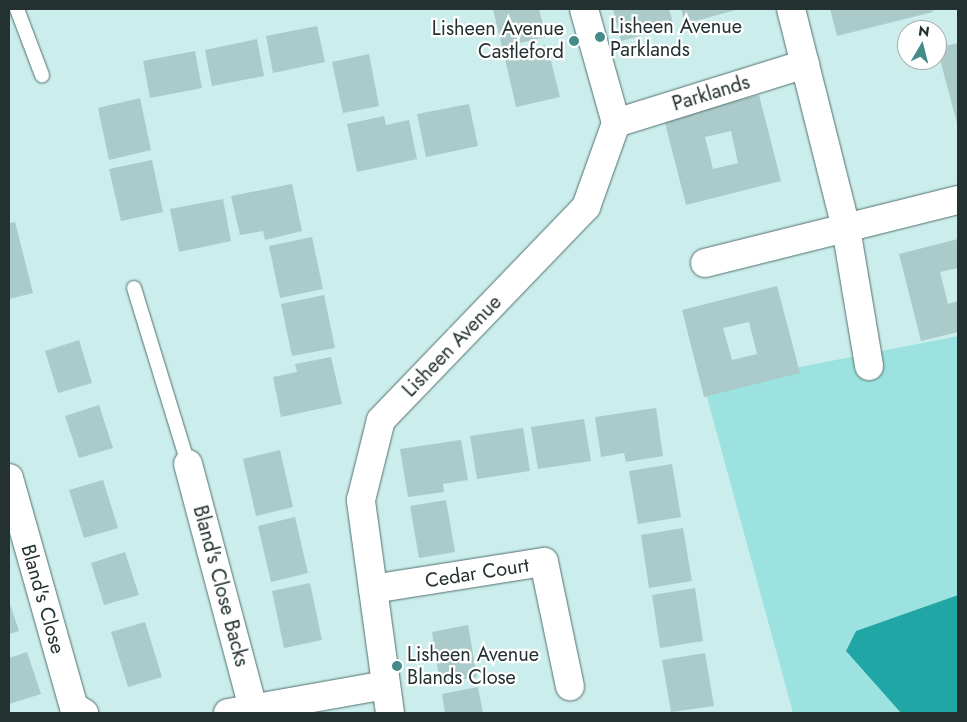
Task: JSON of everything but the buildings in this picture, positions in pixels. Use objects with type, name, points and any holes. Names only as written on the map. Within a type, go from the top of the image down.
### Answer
[{"type":"street","points":[[584,9],[616,123]]},
{"type":"street","points":[[791,9],[846,228],[868,366]]},
{"type":"street","name":"Parklands","points":[[616,123],[805,64]]},
{"type":"street","name":"Lisheen Avenue","points":[[390,713],[361,500],[381,420],[586,207],[616,123]]},
{"type":"street","points":[[705,264],[958,200]]},
{"type":"street","name":"Bland's Close Backs","points":[[188,464],[240,711]]},
{"type":"street","name":"Bland's Close","points":[[9,478],[74,708],[84,713]]},
{"type":"street","name":"Cedar Court","points":[[373,589],[544,562],[570,686]]},
{"type":"street","points":[[240,711],[385,685]]},
{"type":"lane","points":[[17,9],[42,75]]},
{"type":"lane","points":[[134,288],[188,464]]},
{"type":"shaded area","points":[[958,336],[958,595],[856,631],[846,651],[901,713],[793,713],[704,386]]},
{"type":"shaded area","points":[[958,595],[958,713],[901,713],[846,651],[856,631]]},
{"type":"place","name":"Lisheen Avenue Parklands","points":[[600,37]]},
{"type":"place","name":"Lisheen Avenue Castleford","points":[[574,41]]},
{"type":"place","name":"Lisheen Avenue Blands Close","points":[[397,666]]}]
